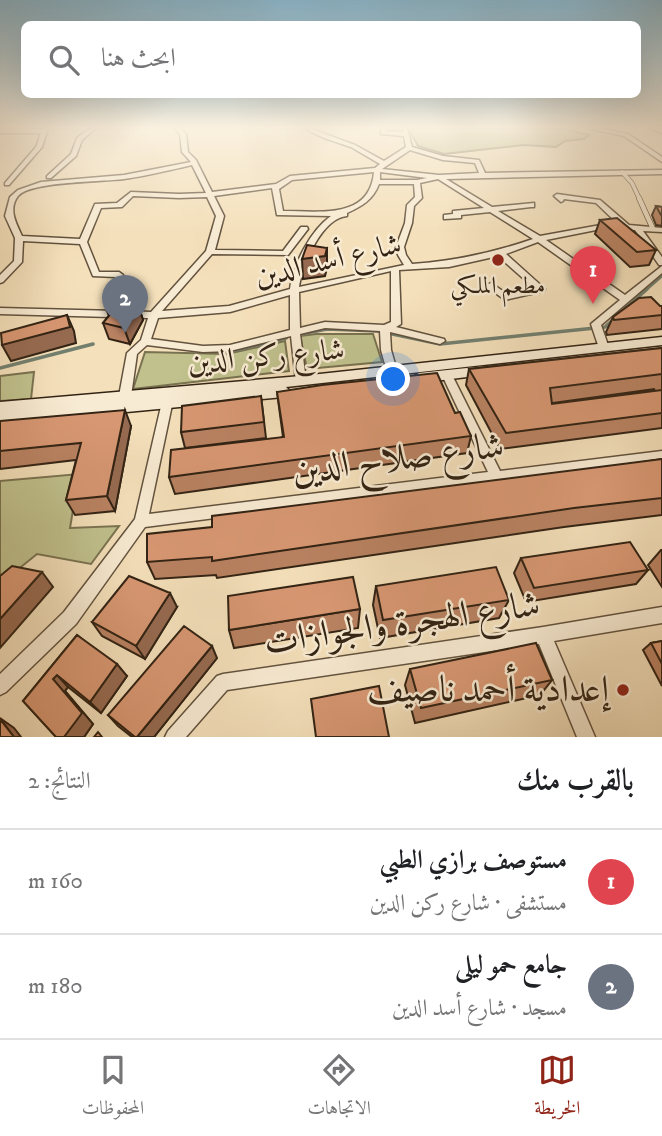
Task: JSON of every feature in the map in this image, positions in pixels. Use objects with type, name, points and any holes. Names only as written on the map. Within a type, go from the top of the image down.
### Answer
[{"type":"main road","name":"شارع ركن الدين","points":[[0,408],[301,382],[662,341]]},
{"type":"main road","name":"شارع ركن الدين","points":[[0,418],[166,405],[662,352]]},
{"type":"street","points":[[3,184],[24,162]]},
{"type":"street","points":[[50,177],[66,162]]},
{"type":"street","points":[[373,162],[379,167]]},
{"type":"street","points":[[379,167],[388,162]]},
{"type":"street","points":[[478,162],[483,175]]},
{"type":"street","points":[[0,280],[18,262],[19,238],[9,216],[13,197],[41,184],[124,177],[194,163],[219,216],[210,252],[154,315],[144,344],[132,354],[125,396]]},
{"type":"street","points":[[301,382],[295,332],[298,271],[329,221],[367,200],[377,182],[379,167]]},
{"type":"street","points":[[344,214],[280,213],[275,188],[290,178],[379,167],[439,177],[539,239],[626,300]]},
{"type":"street","points":[[377,182],[417,182],[439,177],[483,175],[662,172]]},
{"type":"street","points":[[408,266],[400,254],[400,240],[407,227],[411,205],[419,198],[417,182]]},
{"type":"street","points":[[3,184],[29,188]]},
{"type":"street","points":[[122,314],[119,275],[96,274],[83,242],[98,206],[119,205],[131,194],[209,195],[256,186],[278,186]]},
{"type":"street","points":[[561,200],[557,196],[598,201],[626,227]]},
{"type":"street","points":[[447,217],[458,216],[456,213],[531,205]]},
{"type":"street","name":"شارع أسد الدين","points":[[0,311],[154,315],[230,309],[296,290],[395,268],[449,264],[500,253],[539,239],[606,226],[657,230]]},
{"type":"street","points":[[210,252],[285,253],[304,229]]},
{"type":"street","points":[[638,229],[662,263]]},
{"type":"street","points":[[19,238],[83,242]]},
{"type":"street","points":[[484,288],[491,286],[505,297],[541,289],[500,253]]},
{"type":"street","points":[[384,331],[396,324],[395,268]]},
{"type":"street","points":[[604,348],[597,327],[662,269]]},
{"type":"street","points":[[144,344],[203,349],[230,348],[325,325],[384,331],[440,341]]},
{"type":"street","points":[[384,331],[384,349],[392,371]]},
{"type":"street","points":[[447,375],[496,477]]},
{"type":"street","points":[[0,686],[70,618],[141,521],[166,405]]},
{"type":"street","name":"شارع صلاح الدين","points":[[141,521],[662,456]]},
{"type":"street","name":"شارع الهجرة والجوازات","points":[[174,737],[223,682],[662,615]]},
{"type":"street","points":[[543,635],[586,737]]},
{"type":"lane","points":[[622,172],[632,183],[657,230]]},
{"type":"green space","points":[[373,334],[382,362],[307,369],[300,336]]},
{"type":"green space","points":[[285,341],[289,371],[133,389],[145,352],[227,354]]},
{"type":"green space","points":[[34,372],[31,399],[0,401],[0,376]]},
{"type":"green space","points":[[79,474],[70,528],[119,526],[91,564],[37,554],[0,584],[0,481]]},
{"type":"building","points":[[617,218],[656,250],[637,252],[600,220]]},
{"type":"building","points":[[307,245],[327,248],[325,256],[302,259]]},
{"type":"building","points":[[651,297],[662,306],[662,315],[614,320],[613,317],[639,298]]},
{"type":"building","points":[[110,304],[138,305],[124,328],[103,323],[112,312],[107,311]]},
{"type":"building","points":[[67,315],[70,327],[2,345],[1,333]]},
{"type":"building","points":[[662,348],[662,374],[550,388],[552,404],[662,390],[662,413],[506,433],[469,369]]},
{"type":"building","points":[[437,373],[455,413],[460,412],[471,436],[169,477],[171,450],[284,437],[277,392]]},
{"type":"building","points":[[261,396],[264,422],[181,432],[182,406]]},
{"type":"building","points":[[125,410],[107,496],[66,500],[81,443],[0,451],[0,421]]},
{"type":"building","points":[[662,459],[662,498],[574,508],[212,561],[212,557],[147,562],[147,534],[212,527],[212,516]]},
{"type":"building","points":[[630,542],[648,570],[534,588],[521,558]]},
{"type":"building","points":[[12,566],[42,572],[0,619],[0,576]]},
{"type":"building","points":[[496,567],[509,600],[383,620],[376,586]]},
{"type":"building","points":[[129,576],[170,593],[136,646],[92,622]]},
{"type":"building","points":[[353,577],[360,609],[229,630],[228,596]]},
{"type":"building","points":[[184,626],[212,646],[135,737],[108,715]]},
{"type":"building","points":[[77,635],[117,664],[90,702],[57,675],[53,679],[82,713],[64,737],[56,737],[23,701]]},
{"type":"building","points":[[662,641],[662,664],[651,643]]},
{"type":"building","points":[[536,643],[552,680],[421,708],[410,669]]},
{"type":"building","points":[[379,686],[389,737],[316,737],[311,699]]},
{"type":"building","points":[[0,719],[14,737],[0,737]]},
{"type":"waterway","points":[[645,291],[662,276]]},
{"type":"waterway","points":[[626,308],[647,289]]},
{"type":"waterway","points":[[301,334],[327,329],[378,331],[440,344],[605,327],[615,318]]},
{"type":"waterway","points":[[236,350],[286,338]]},
{"type":"waterway","points":[[0,368],[93,344]]},
{"type":"place","name":"مطعم الملكي","points":[[498,260]]},
{"type":"place","name":"مستوصف برازي الطبي","points":[[593,304]]},
{"type":"place","name":"جامع حمو ليلى","points":[[125,333]]},
{"type":"place","name":"إعدادية أحمد ناصيف","points":[[623,690]]}]
